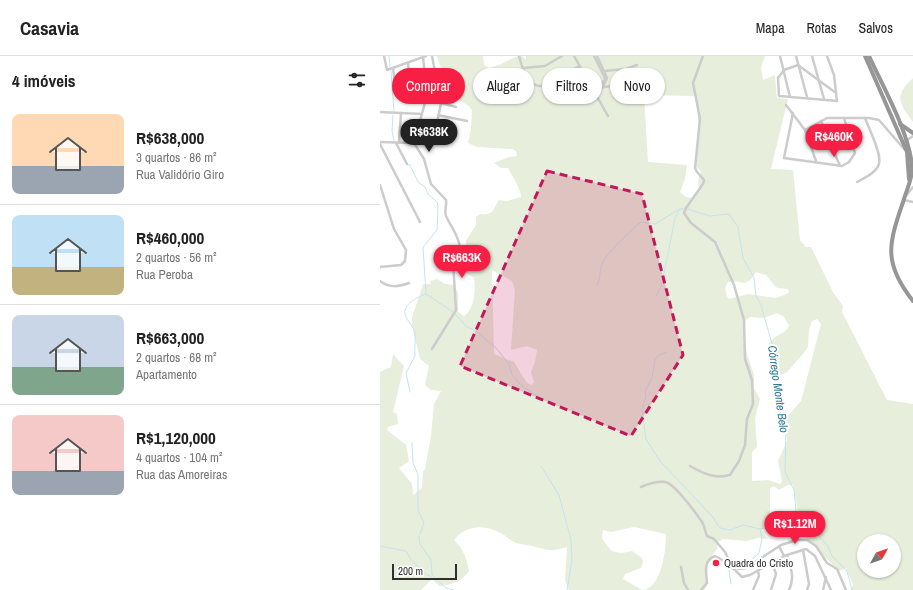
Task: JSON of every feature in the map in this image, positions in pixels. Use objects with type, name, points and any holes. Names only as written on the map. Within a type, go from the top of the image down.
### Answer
[{"type":"highway","points":[[865,56],[900,123],[912,166],[912,172],[893,235],[890,254],[895,274],[913,302]]},
{"type":"highway","points":[[869,56],[888,107],[905,141],[909,180]]},
{"type":"highway","points":[[888,107],[893,110]]},
{"type":"highway","points":[[900,123],[913,133]]},
{"type":"street","points":[[384,56],[386,69],[392,68]]},
{"type":"street","points":[[393,68],[425,56],[428,95],[414,143],[424,159],[431,184],[445,198],[446,214],[457,234],[460,248],[459,252],[455,255],[453,262],[456,310],[432,349]]},
{"type":"street","points":[[432,56],[434,68]]},
{"type":"street","points":[[519,56],[524,68],[545,66],[562,56]]},
{"type":"street","points":[[534,83],[546,86],[556,82],[579,66],[574,56]]},
{"type":"street","points":[[595,56],[607,78],[604,87],[610,86]]},
{"type":"street","points":[[690,466],[713,477],[730,475],[739,461],[745,445],[747,419],[753,404],[752,380],[745,359],[744,320],[734,285],[712,239],[691,223],[684,213],[703,184],[704,180],[696,168],[700,119],[693,83],[703,56]]},
{"type":"street","points":[[780,56],[790,97]]},
{"type":"street","points":[[796,56],[807,98]]},
{"type":"street","points":[[812,56],[824,99]]},
{"type":"street","points":[[798,65],[784,70],[777,79],[779,96],[837,101],[834,75],[827,56]]},
{"type":"street","points":[[408,63],[409,68]]},
{"type":"street","points":[[603,71],[626,69],[637,65]]},
{"type":"street","points":[[798,65],[836,93]]},
{"type":"street","points":[[602,84],[604,82],[603,71]]},
{"type":"street","points":[[438,140],[436,128],[441,104],[456,107]]},
{"type":"street","points":[[601,104],[608,116]]},
{"type":"street","points":[[786,105],[793,112],[804,130],[816,161]]},
{"type":"street","points":[[380,112],[422,114]]},
{"type":"street","points":[[793,112],[784,158],[816,161],[840,166],[849,162],[855,153],[844,118]]},
{"type":"street","points":[[401,113],[398,142],[407,164]]},
{"type":"street","points":[[438,115],[467,121]]},
{"type":"street","points":[[804,130],[827,118],[865,118],[879,120],[907,152]]},
{"type":"street","points":[[857,182],[870,174],[879,165],[879,156],[865,118]]},
{"type":"street","points":[[821,121],[840,166]]},
{"type":"street","points":[[905,141],[913,136]]},
{"type":"street","points":[[414,143],[380,143],[420,222]]},
{"type":"street","points":[[380,185],[394,229],[404,245],[406,258],[402,264],[380,267]]},
{"type":"street","points":[[913,187],[904,200],[913,202]]},
{"type":"street","points":[[380,281],[387,285],[396,287],[409,283]]},
{"type":"street","points":[[641,487],[657,482],[665,482],[670,484],[682,495],[702,522],[707,536],[714,539],[728,556],[731,565],[738,575],[742,576],[758,571],[772,562],[806,549],[812,553],[826,576],[831,590]]},
{"type":"street","points":[[701,590],[707,583],[706,568],[711,558],[715,556],[740,570],[746,568],[779,546],[803,540],[814,544],[824,560],[838,572],[844,589]]},
{"type":"street","points":[[779,546],[786,556],[792,570],[792,581],[789,590]]},
{"type":"street","points":[[803,550],[809,584],[807,590]]},
{"type":"street","points":[[771,590],[776,574],[772,562]]},
{"type":"street","points":[[681,568],[684,583],[688,590]]},
{"type":"street","points":[[753,590],[758,576],[758,571]]},
{"type":"street","points":[[823,590],[826,576]]},
{"type":"highlighted area","points":[[547,171],[642,194],[683,355],[631,436],[460,366]]},
{"type":"green space","points":[[437,56],[483,56],[484,65],[489,68],[518,56],[522,56],[526,60],[526,56],[765,56],[761,68],[763,80],[775,75],[777,98],[788,99],[771,169],[793,170],[800,240],[806,247],[811,247],[833,292],[843,306],[842,312],[887,400],[913,404],[913,590],[850,590],[853,585],[846,568],[839,571],[802,534],[793,485],[788,485],[779,490],[774,486],[770,488],[770,512],[762,530],[767,539],[758,538],[747,541],[723,539],[718,542],[717,549],[708,561],[706,587],[704,590],[644,590],[655,582],[659,574],[664,557],[666,534],[634,527],[611,532],[603,530],[602,538],[611,550],[617,553],[632,551],[642,558],[643,562],[641,568],[625,574],[623,579],[642,590],[569,590],[565,581],[567,547],[558,550],[550,550],[541,549],[530,545],[518,544],[497,531],[477,527],[465,531],[454,540],[464,554],[469,571],[459,580],[452,584],[439,586],[432,579],[421,590],[380,590],[380,372],[391,367],[393,354],[404,366],[393,412],[397,414],[398,424],[388,427],[387,430],[406,445],[409,461],[399,468],[412,484],[413,495],[422,488],[423,471],[425,469],[431,436],[434,404],[441,391],[431,390],[425,385],[429,366],[420,359],[412,325],[412,317],[423,284],[431,284],[430,281],[437,279],[445,284],[455,285],[458,294],[458,312],[464,316],[470,310],[472,305],[475,288],[474,278],[463,271],[461,265],[467,258],[466,241],[476,225],[476,217],[480,214],[491,213],[499,200],[507,201],[521,197],[518,186],[508,168],[501,168],[494,163],[509,157],[517,156],[516,151],[512,149],[477,147],[468,143],[471,129],[472,110],[465,104],[465,68],[441,68]],"holes":[[[610,68],[665,68],[665,95],[696,96],[699,128],[696,167],[701,171],[698,182],[699,189],[692,198],[686,197],[680,192],[685,179],[687,165],[648,162],[645,104],[610,104]],[[492,270],[512,281],[515,290],[511,350],[527,346],[537,350],[535,362],[531,372],[534,382],[532,385],[527,383],[514,362],[494,354]],[[756,272],[766,275],[777,288],[788,289],[789,293],[776,298],[748,294],[729,299],[726,290],[728,282],[733,281],[744,283],[749,281]],[[777,313],[784,317],[789,325],[785,331],[771,340],[769,344],[768,351],[774,367],[769,374],[775,377],[787,372],[807,348],[809,330],[812,321],[817,319],[821,324],[801,401],[786,418],[787,441],[778,461],[782,482],[780,484],[768,480],[752,481],[752,452],[757,447],[755,418],[760,399],[754,388],[754,375],[747,354],[743,326],[745,321],[750,317],[764,318]]]},
{"type":"green space","points":[[913,78],[913,122],[901,104],[900,99],[903,90]]},
{"type":"waterway","points":[[389,56],[390,67]]},
{"type":"waterway","points":[[391,71],[394,111]]},
{"type":"waterway","points":[[393,115],[392,131],[394,141]]},
{"type":"waterway","points":[[408,165],[410,165],[418,182],[425,187],[428,194],[437,202],[438,206],[437,230],[423,247],[426,294]]},
{"type":"waterway","points":[[597,285],[601,266],[608,254],[638,224],[642,222],[655,224],[678,210],[685,208]]},
{"type":"waterway","points":[[656,296],[662,284],[675,218],[680,209]]},
{"type":"waterway","name":"Córrego Monte Belo","points":[[687,209],[710,216],[729,214],[738,227],[743,258],[754,278],[756,296],[761,305],[776,358],[778,403],[786,429],[785,472],[794,490],[797,522]]},
{"type":"waterway","points":[[410,392],[406,373],[415,356],[415,337],[414,329],[406,317],[405,309],[411,302],[426,294],[453,312]]},
{"type":"waterway","points":[[455,314],[467,327],[476,331],[497,349],[509,364],[512,375],[521,385],[542,400]]},
{"type":"waterway","points":[[667,352],[659,355],[655,359],[652,378],[645,391],[646,396],[642,410],[646,439],[660,461],[712,516],[720,528],[730,530],[743,525],[760,529],[797,522]]},
{"type":"waterway","points":[[412,443],[413,463],[418,474],[418,510],[424,523],[420,534]]},
{"type":"waterway","points":[[541,466],[559,495],[571,540],[572,561],[567,590]]},
{"type":"waterway","name":"Córrego Monte Belo","points":[[797,522],[812,529],[827,545],[832,556],[847,571],[852,590]]},
{"type":"waterway","points":[[737,566],[747,564],[759,553],[762,539],[760,529]]},
{"type":"waterway","points":[[419,536],[420,544],[431,560],[432,575],[446,588],[454,590]]},
{"type":"waterway","points":[[380,546],[406,551],[412,561],[424,572]]},
{"type":"waterway","points":[[731,584],[729,570],[733,569]]},
{"type":"waterway","points":[[426,574],[432,577]]},
{"type":"place","name":"Quadra do Cristo","points":[[716,563]]}]
